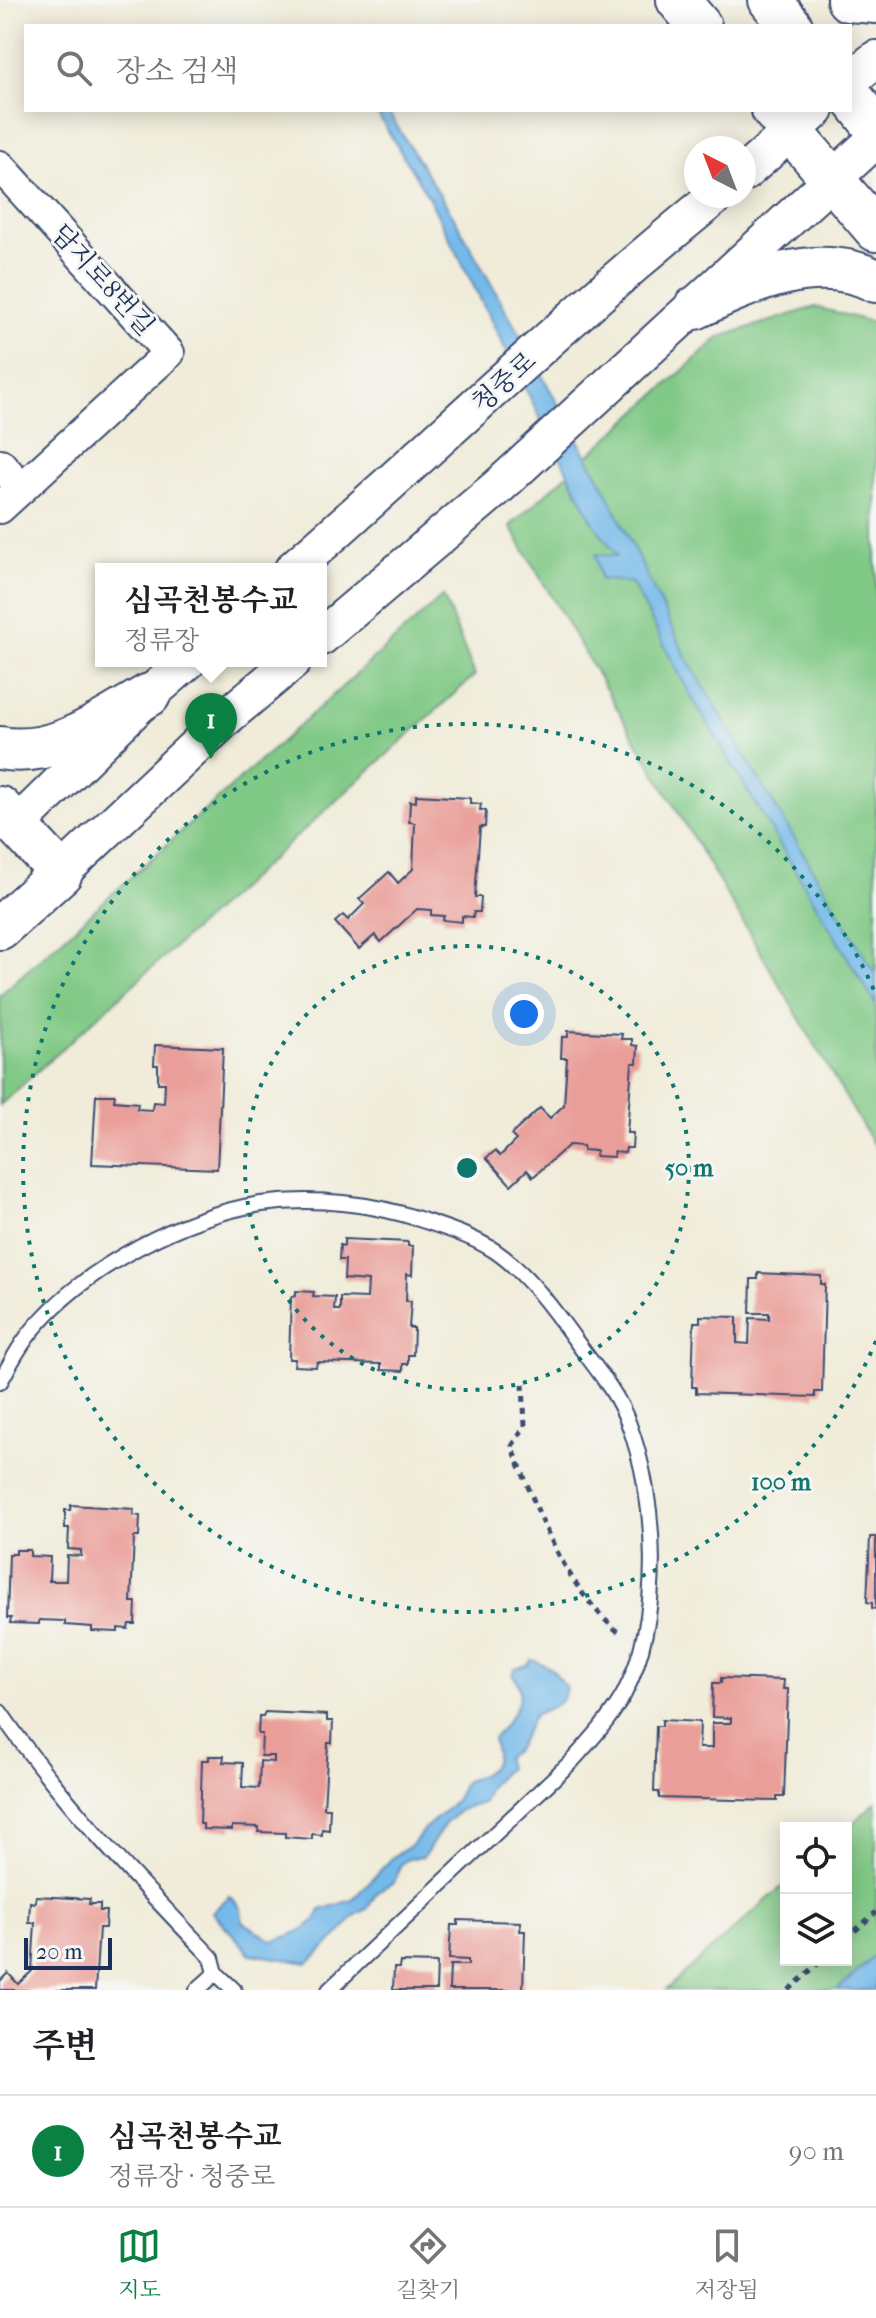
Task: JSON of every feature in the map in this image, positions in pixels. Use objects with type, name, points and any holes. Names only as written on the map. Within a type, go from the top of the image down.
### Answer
[{"type":"main road","points":[[678,0],[698,24]]},
{"type":"main road","points":[[770,0],[789,24]]},
{"type":"main road","points":[[848,0],[876,2]]},
{"type":"main road","points":[[852,98],[876,128]]},
{"type":"main road","points":[[794,117],[832,180],[876,230]]},
{"type":"main road","points":[[695,308],[748,283],[800,271],[836,269],[876,281]]},
{"type":"main road","points":[[0,748],[21,752],[51,747],[149,695]]},
{"type":"main road","points":[[1,924],[61,873],[6,825]]},
{"type":"street","points":[[852,78],[876,59]]},
{"type":"street","points":[[756,160],[794,117]]},
{"type":"street","points":[[327,632],[499,486],[876,139]]},
{"type":"street","name":"담지로8번길","points":[[0,166],[169,353],[11,498],[0,464]]},
{"type":"street","name":"청중로","points":[[300,563],[603,292],[702,208]]},
{"type":"street","points":[[6,825],[181,667]]},
{"type":"street","points":[[61,873],[230,714],[286,667]]},
{"type":"lane","points":[[0,1382],[28,1335],[70,1292],[150,1242],[193,1224],[261,1205],[321,1201],[396,1212],[448,1229],[494,1250],[555,1312],[612,1392],[628,1421],[649,1510],[650,1586],[641,1650],[625,1692],[605,1725],[572,1761],[329,1990]]},
{"type":"lane","points":[[0,1712],[69,1802],[212,1958],[216,1973],[234,1990]]},
{"type":"lane","points":[[197,1990],[216,1973]]},
{"type":"path","points":[[523,1384],[525,1426],[512,1446],[544,1528],[576,1583],[610,1625],[641,1650]]},
{"type":"path","points":[[852,1934],[876,1912]]},
{"type":"path","points":[[789,1990],[815,1966]]},
{"type":"green space","points":[[815,307],[876,323],[876,1149],[510,526],[720,337]]},
{"type":"green space","points":[[443,596],[475,675],[0,1105],[0,995]]},
{"type":"green space","points":[[876,1802],[876,1990],[666,1990],[780,1888],[780,1966],[852,1966],[852,1824]]},
{"type":"water","points":[[376,112],[388,112],[455,219],[607,492],[686,657],[876,975],[876,1005],[688,691],[632,583],[600,579],[596,554],[617,556],[593,522],[429,198]]},
{"type":"water","points":[[531,1660],[547,1666],[559,1677],[566,1687],[562,1699],[534,1715],[517,1749],[505,1758],[508,1768],[489,1787],[483,1803],[460,1810],[445,1824],[423,1857],[408,1859],[401,1864],[394,1882],[378,1891],[367,1909],[354,1916],[339,1935],[308,1963],[251,1954],[212,1912],[230,1896],[241,1908],[242,1921],[273,1941],[307,1927],[320,1910],[352,1900],[394,1856],[412,1845],[424,1829],[446,1810],[465,1781],[493,1765],[496,1754],[493,1739],[510,1717],[518,1700],[518,1682],[512,1674],[515,1668],[528,1665]]},
{"type":"water","points":[[876,1955],[876,1990],[837,1990]]},
{"type":"building","points":[[416,795],[470,798],[470,803],[481,804],[480,810],[486,810],[485,827],[480,827],[475,897],[481,897],[480,912],[474,912],[473,917],[462,916],[462,922],[443,920],[444,916],[431,915],[431,910],[417,909],[381,942],[375,935],[359,949],[335,922],[343,915],[348,920],[364,904],[359,899],[389,872],[398,883],[413,869],[415,823],[409,822],[410,801],[416,802]]},
{"type":"building","points":[[568,1031],[622,1034],[621,1039],[632,1039],[632,1045],[638,1046],[637,1063],[632,1063],[627,1133],[633,1133],[632,1148],[626,1148],[625,1153],[614,1152],[614,1157],[595,1156],[596,1151],[569,1145],[533,1177],[527,1170],[511,1185],[486,1158],[495,1151],[500,1156],[516,1140],[511,1135],[540,1108],[550,1118],[564,1105],[567,1058],[561,1058],[562,1037],[568,1037]]},
{"type":"building","points":[[155,1045],[223,1048],[217,1169],[92,1164],[96,1095],[115,1095],[114,1101],[138,1103],[137,1109],[152,1110],[153,1102],[164,1103],[165,1083],[158,1083],[158,1065],[154,1065]]},
{"type":"building","points":[[344,1239],[408,1242],[408,1246],[413,1246],[412,1275],[407,1274],[406,1301],[411,1301],[409,1328],[414,1328],[413,1355],[408,1355],[408,1364],[403,1364],[403,1371],[381,1370],[381,1364],[317,1362],[316,1367],[294,1366],[295,1359],[289,1359],[291,1297],[296,1296],[296,1291],[335,1297],[334,1310],[340,1310],[340,1297],[367,1298],[368,1281],[344,1279],[345,1260],[339,1260],[340,1245],[344,1246]]},
{"type":"building","points":[[758,1273],[821,1276],[821,1284],[825,1284],[822,1392],[815,1392],[815,1397],[696,1393],[696,1387],[692,1387],[694,1322],[700,1322],[700,1316],[737,1317],[737,1343],[749,1344],[750,1318],[769,1319],[769,1313],[750,1313],[751,1279],[758,1279]]},
{"type":"building","points":[[71,1505],[134,1509],[133,1515],[140,1516],[139,1537],[134,1537],[131,1602],[136,1602],[135,1624],[129,1624],[128,1629],[118,1628],[118,1632],[92,1631],[92,1627],[65,1625],[65,1621],[10,1623],[11,1618],[7,1618],[9,1554],[16,1554],[16,1550],[30,1550],[30,1556],[50,1557],[49,1581],[66,1581],[67,1555],[81,1556],[81,1550],[68,1549],[69,1528],[65,1528],[65,1510],[70,1510]]},
{"type":"building","points":[[870,1537],[876,1537],[876,1609],[867,1602]]},
{"type":"building","points":[[721,1678],[784,1680],[783,1689],[788,1689],[784,1797],[777,1797],[777,1801],[659,1798],[659,1792],[654,1792],[656,1726],[662,1726],[662,1720],[700,1722],[699,1748],[712,1748],[712,1723],[731,1723],[731,1718],[712,1717],[713,1683],[721,1683]]},
{"type":"building","points":[[265,1712],[327,1715],[327,1721],[333,1721],[332,1743],[328,1743],[324,1808],[330,1808],[329,1830],[322,1829],[322,1835],[312,1834],[312,1839],[285,1837],[285,1833],[258,1832],[259,1827],[203,1829],[203,1824],[200,1824],[202,1760],[209,1760],[209,1756],[224,1756],[223,1762],[243,1763],[242,1787],[259,1788],[260,1761],[274,1762],[274,1756],[261,1756],[259,1716]]},
{"type":"building","points":[[36,1896],[90,1899],[89,1904],[100,1904],[100,1911],[106,1911],[105,1928],[99,1928],[95,1990],[0,1990],[0,1981],[8,1973],[18,1984],[32,1971],[35,1923],[29,1923],[30,1902],[35,1903]]},
{"type":"building","points":[[458,1920],[521,1922],[520,1931],[525,1931],[523,1990],[449,1990],[450,1965],[468,1965],[468,1960],[449,1959],[451,1925],[458,1925]]},
{"type":"building","points":[[400,1962],[437,1963],[436,1990],[393,1990],[394,1968],[399,1968]]},
{"type":"place","name":"심곡천봉수교","points":[[211,759]]}]
